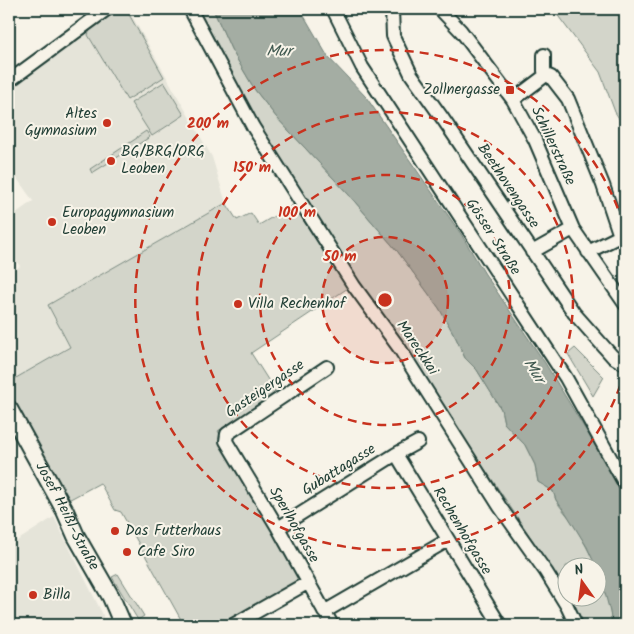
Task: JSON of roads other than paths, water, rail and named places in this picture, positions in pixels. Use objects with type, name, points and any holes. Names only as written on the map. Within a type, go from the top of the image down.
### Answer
[{"type":"main road","name":"Josef Heißl-Straße","points":[[9,409],[65,511],[76,536],[110,597],[123,625]]},
{"type":"street","points":[[9,82],[107,9]]},
{"type":"street","name":"Mareckkai","points":[[190,9],[253,127],[354,286],[400,349],[500,508],[546,572],[567,606],[576,625]]},
{"type":"street","name":"Gösser Straße","points":[[333,9],[362,67],[566,378],[625,484]]},
{"type":"street","name":"Beethovengasse","points":[[392,9],[393,36],[411,74],[444,119],[574,313],[613,357],[625,364]]},
{"type":"street","name":"Schillerstraße","points":[[440,9],[461,32],[513,100],[535,140],[572,229],[625,304]]},
{"type":"street","points":[[544,55],[544,71],[568,99],[623,239],[588,252]]},
{"type":"street","points":[[513,100],[546,75]]},
{"type":"street","points":[[532,252],[572,229]]},
{"type":"street","name":"Gasteigergasse","points":[[226,441],[227,434],[327,367]]},
{"type":"street","name":"Sperlhofgasse","points":[[226,441],[278,528],[332,625]]},
{"type":"street","name":"Gubattagasse","points":[[278,528],[418,442]]},
{"type":"street","name":"Rechenhofgasse","points":[[396,454],[448,540],[493,623]]},
{"type":"street","points":[[324,612],[448,540]]},
{"type":"street","points":[[235,625],[307,583]]},
{"type":"water","name":"Mur","points":[[213,9],[300,9],[328,57],[366,97],[461,234],[485,274],[545,363],[604,460],[625,500],[625,625],[612,625],[606,597],[606,556],[591,556],[566,513],[556,500],[553,491],[538,482],[535,465],[525,445],[504,423],[501,409],[477,370],[465,358],[439,308],[398,252],[349,195],[277,118],[255,90],[231,49]]},
{"type":"place","name":"Zollnergasse","points":[[510,90]]},
{"type":"place","name":"Altes Gymnasium","points":[[107,123]]},
{"type":"place","name":"BG/BRG/ORG Leoben","points":[[111,161]]},
{"type":"place","name":"Europagymnasium Leoben","points":[[52,222]]},
{"type":"place","name":"Villa Rechenhof","points":[[238,304]]},
{"type":"place","name":"Das Futterhaus","points":[[115,531]]},
{"type":"place","name":"Cafe Siro","points":[[127,552]]},
{"type":"place","name":"Billa","points":[[33,595]]}]
